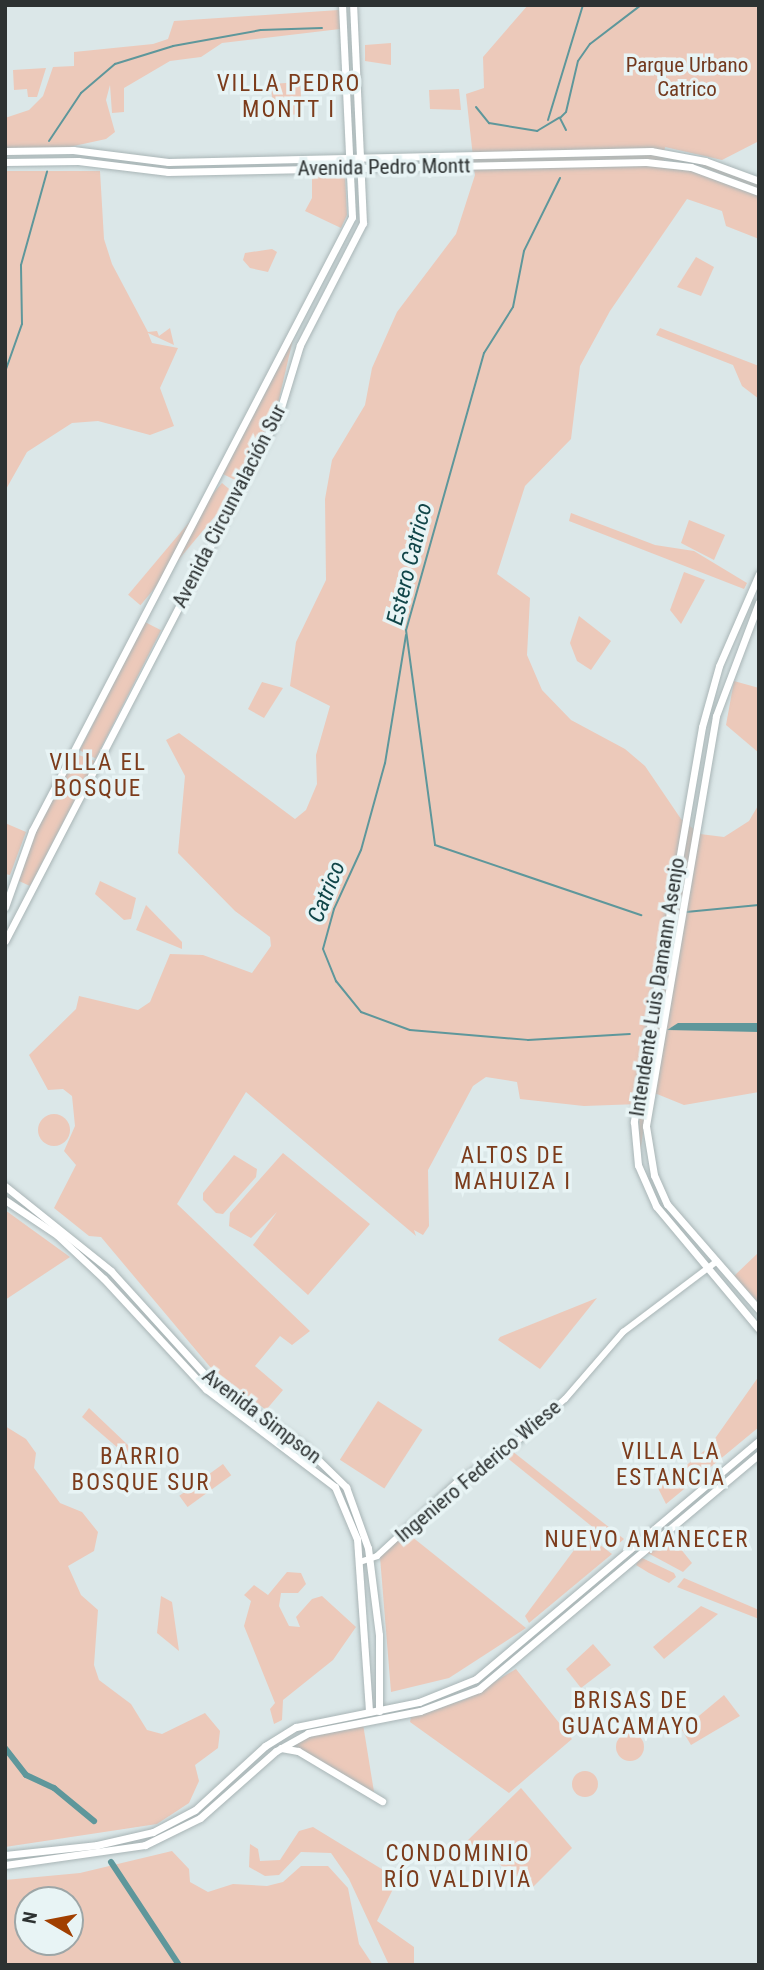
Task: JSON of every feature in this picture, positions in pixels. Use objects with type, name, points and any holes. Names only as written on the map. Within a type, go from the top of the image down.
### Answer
[{"type":"main road","name":"Avenida Circunvalación Sur","points":[[5,907],[32,831],[352,217],[342,5]]},
{"type":"main road","name":"Avenida Circunvalación Sur","points":[[5,941],[279,414],[300,345],[363,223],[363,167],[354,5]]},
{"type":"main road","name":"Avenida Pedro Montt","points":[[5,151],[73,150],[168,162],[651,151],[705,161],[759,181]]},
{"type":"main road","name":"Avenida Pedro Montt","points":[[5,162],[78,161],[168,172],[657,162],[703,171],[759,192]]},
{"type":"main road","name":"Intendente Luis Damann Asenjo","points":[[759,574],[710,694],[685,813],[634,1134],[651,1197],[759,1329]]},
{"type":"main road","name":"Intendente Luis Damann Asenjo","points":[[759,601],[721,695],[694,827],[646,1136],[667,1204],[759,1310]]},
{"type":"main road","name":"Avenida Simpson","points":[[5,1186],[22,1196],[111,1271],[223,1391],[304,1446],[340,1478],[360,1515],[369,1561],[379,1635],[379,1718]]},
{"type":"main road","points":[[9,1202],[22,1196]]},
{"type":"main road","name":"Avenida Simpson","points":[[9,1202],[104,1279],[219,1400],[302,1457],[341,1497],[360,1562],[369,1719]]},
{"type":"main road","points":[[219,1400],[223,1391]]},
{"type":"main road","points":[[5,1855],[35,1854],[120,1841],[173,1824],[273,1740],[318,1720],[442,1695],[487,1673],[759,1441]]},
{"type":"main road","points":[[302,1457],[308,1454],[340,1478]]},
{"type":"main road","points":[[5,1865],[34,1864],[125,1850],[184,1828],[280,1748],[308,1733],[420,1711],[489,1683],[759,1454]]},
{"type":"main road","points":[[280,1748],[298,1751],[382,1801]]},
{"type":"street","name":"Ingeniero Federico Wiese","points":[[369,1561],[457,1482],[542,1421],[634,1322],[716,1262]]},
{"type":"street","points":[[360,1562],[369,1561]]},
{"type":"green space","name":"Parque Urbano Catrico","points":[[528,5],[759,5],[759,141],[722,160],[665,147],[664,155],[690,159],[759,184],[759,189],[701,166],[664,159],[663,168],[691,170],[759,195],[759,239],[726,226],[722,211],[687,199],[610,311],[580,366],[571,439],[525,486],[497,574],[530,598],[527,655],[542,690],[571,720],[625,749],[645,766],[681,819],[700,834],[724,837],[749,821],[759,804],[759,1092],[684,1105],[657,1094],[648,1096],[640,1154],[639,1104],[584,1106],[520,1099],[517,1082],[486,1077],[473,1086],[428,1170],[429,1226],[423,1235],[414,1230],[416,1236],[246,1092],[177,1204],[310,1331],[292,1345],[280,1336],[255,1366],[283,1390],[266,1410],[211,1368],[101,1237],[89,1236],[54,1208],[76,1165],[64,1151],[75,1126],[72,1096],[63,1089],[48,1090],[29,1055],[76,1009],[79,996],[138,1010],[150,1002],[170,954],[203,955],[252,973],[271,946],[270,937],[235,911],[178,853],[185,776],[166,740],[179,733],[295,819],[306,810],[317,784],[316,755],[330,706],[290,686],[296,642],[326,580],[325,499],[332,460],[365,405],[372,368],[397,312],[456,234],[475,175],[466,94],[484,88],[483,57]]},
{"type":"green space","points":[[339,10],[340,29],[222,43],[201,57],[170,61],[124,88],[124,112],[112,113],[110,85],[106,100],[115,132],[106,139],[60,149],[5,150],[5,118],[29,110],[43,96],[53,67],[74,66],[74,52],[153,44],[168,39],[174,21]]},
{"type":"green space","points":[[391,43],[391,65],[365,61],[365,45]]},
{"type":"green space","points":[[46,68],[37,97],[28,97],[27,89],[14,90],[13,70]]},
{"type":"green space","points":[[300,82],[302,114],[273,116],[271,84]]},
{"type":"green space","points":[[459,89],[461,110],[430,109],[429,90]]},
{"type":"green space","points":[[5,171],[100,171],[104,239],[112,264],[148,332],[157,331],[159,336],[170,328],[174,345],[148,333],[152,343],[178,348],[160,388],[174,426],[150,435],[98,421],[72,423],[27,452],[5,491]]},
{"type":"green space","points":[[345,175],[347,215],[341,228],[305,211],[312,198],[312,176]]},
{"type":"green space","points":[[272,249],[277,252],[268,272],[250,268],[243,260],[245,253]]},
{"type":"green space","points":[[696,257],[714,267],[701,296],[677,287]]},
{"type":"green space","points":[[660,328],[759,366],[759,399],[742,386],[733,365],[656,335]]},
{"type":"green space","points":[[293,339],[276,412],[239,482],[223,474]]},
{"type":"green space","points":[[222,483],[234,493],[140,605],[128,595]]},
{"type":"green space","points":[[571,513],[655,545],[694,551],[747,583],[744,589],[569,521]]},
{"type":"green space","points":[[689,520],[725,535],[714,560],[681,543]]},
{"type":"green space","points":[[684,572],[705,580],[681,624],[670,610]]},
{"type":"green space","points":[[579,616],[611,641],[591,670],[577,661],[570,643]]},
{"type":"green space","points":[[145,622],[161,630],[96,758],[80,750]]},
{"type":"green space","points":[[734,681],[759,688],[759,753],[726,725]]},
{"type":"green space","points":[[262,682],[283,688],[264,718],[248,709]]},
{"type":"green space","points":[[76,754],[95,761],[30,886],[19,881],[35,833]]},
{"type":"green space","points":[[5,823],[26,832],[10,875],[5,874]]},
{"type":"green space","points":[[100,881],[136,898],[131,919],[124,920],[95,894]]},
{"type":"green space","points":[[146,905],[182,942],[182,949],[136,930]]},
{"type":"green space","points":[[54,1114],[65,1119],[70,1130],[65,1141],[54,1146],[43,1141],[38,1130],[43,1119]]},
{"type":"green space","points":[[283,1153],[370,1224],[308,1295],[253,1245],[277,1212],[251,1238],[229,1226],[230,1213]]},
{"type":"green space","points":[[234,1155],[257,1169],[256,1177],[223,1214],[216,1213],[203,1200],[203,1193]]},
{"type":"green space","points":[[5,1210],[70,1257],[5,1300],[7,1254]]},
{"type":"green space","points":[[759,1252],[759,1303],[734,1276]]},
{"type":"green space","points":[[597,1298],[540,1369],[498,1340],[500,1337]]},
{"type":"green space","points":[[759,1376],[759,1427],[666,1504],[658,1488],[709,1447]]},
{"type":"green space","points":[[378,1401],[422,1430],[384,1489],[340,1460]]},
{"type":"green space","points":[[89,1408],[130,1447],[126,1455],[82,1417]]},
{"type":"green space","points":[[5,1426],[26,1439],[36,1453],[34,1468],[60,1503],[82,1512],[98,1532],[94,1551],[68,1566],[81,1595],[98,1610],[94,1665],[99,1680],[131,1704],[147,1730],[162,1734],[205,1713],[220,1731],[218,1748],[195,1765],[199,1781],[189,1803],[157,1824],[5,1847]]},
{"type":"green space","points":[[512,1451],[624,1539],[616,1546],[505,1456]]},
{"type":"green space","points":[[223,1464],[231,1475],[188,1507],[179,1496]]},
{"type":"green space","points":[[406,1532],[526,1628],[449,1678],[391,1692],[380,1557]]},
{"type":"green space","points":[[668,1533],[692,1563],[683,1572],[646,1552]]},
{"type":"green space","points":[[586,1534],[612,1554],[529,1623],[525,1616]]},
{"type":"green space","points":[[640,1557],[674,1573],[676,1577],[669,1583],[649,1573],[636,1565]]},
{"type":"green space","points":[[287,1572],[301,1573],[306,1584],[298,1593],[281,1593],[279,1606],[289,1626],[300,1627],[296,1617],[312,1599],[322,1596],[356,1627],[333,1660],[283,1700],[282,1720],[274,1724],[270,1709],[275,1703],[244,1626],[251,1601],[244,1595],[254,1585],[268,1595]]},
{"type":"green space","points":[[684,1578],[759,1610],[759,1619],[677,1587]]},
{"type":"green space","points":[[161,1596],[172,1602],[179,1651],[157,1633]]},
{"type":"green space","points":[[701,1606],[718,1614],[664,1659],[653,1647]]},
{"type":"green space","points":[[593,1644],[611,1665],[581,1688],[566,1669]]},
{"type":"green space","points":[[516,1669],[572,1739],[509,1793],[410,1722],[411,1717],[466,1699]]},
{"type":"green space","points":[[724,1695],[740,1716],[691,1745],[682,1730]]},
{"type":"green space","points":[[363,1724],[374,1792],[290,1746],[311,1735]]},
{"type":"green space","points":[[630,1733],[640,1737],[644,1747],[640,1757],[630,1761],[620,1757],[616,1747],[620,1737]]},
{"type":"green space","points":[[585,1771],[594,1775],[598,1784],[594,1793],[585,1797],[576,1793],[572,1784],[576,1775]]},
{"type":"green space","points":[[521,1788],[572,1848],[533,1887],[466,1842]]},
{"type":"green space","points":[[313,1827],[398,1879],[377,1921],[414,1947],[414,1965],[389,1965],[349,1879],[331,1853],[301,1852],[279,1875],[265,1876],[249,1867],[250,1844],[258,1849],[260,1861],[280,1860],[299,1831]]},
{"type":"green space","points":[[172,1851],[189,1869],[190,1882],[208,1892],[233,1884],[267,1886],[283,1882],[301,1866],[328,1866],[348,1888],[359,1944],[373,1965],[5,1965],[5,1880],[80,1873]]},
{"type":"water","points":[[678,1023],[759,1023],[759,1032],[667,1030]]},
{"type":"waterway","points":[[548,120],[583,5]]},
{"type":"waterway","name":"Estero Catrico","points":[[566,130],[560,118],[566,112],[578,61],[590,44],[641,5]]},
{"type":"waterway","points":[[49,141],[81,93],[115,64],[173,46],[261,30],[322,28]]},
{"type":"waterway","points":[[476,107],[489,123],[537,131],[559,118]]},
{"type":"waterway","points":[[5,372],[22,324],[21,265],[47,172]]},
{"type":"waterway","name":"Estero Catrico","points":[[560,178],[524,251],[513,307],[484,353],[406,630],[435,845],[641,915]]},
{"type":"waterway","name":"Catrico","points":[[406,635],[385,763],[361,850],[334,909],[323,949],[336,981],[361,1012],[410,1030],[528,1040],[630,1034]]},
{"type":"waterway","points":[[686,912],[759,905]]},
{"type":"waterway","points":[[5,1748],[26,1775],[54,1788],[94,1821]]},
{"type":"waterway","points":[[111,1862],[179,1965]]},
{"type":"district","name":"VILLA PEDRO MONTT I","points":[[289,97]]},
{"type":"district","name":"VILLA EL BOSQUE","points":[[98,776]]},
{"type":"district","name":"ALTOS DE MAHUIZA I","points":[[513,1169]]},
{"type":"district","name":"VILLA LA ESTANCIA","points":[[671,1465]]},
{"type":"district","name":"BARRIO BOSQUE SUR","points":[[141,1470]]},
{"type":"district","name":"NUEVO AMANECER","points":[[647,1540]]},
{"type":"district","name":"BRISAS DE GUACAMAYO","points":[[631,1714]]},
{"type":"district","name":"CONDOMINIO RÍO VALDIVIA","points":[[458,1867]]}]
